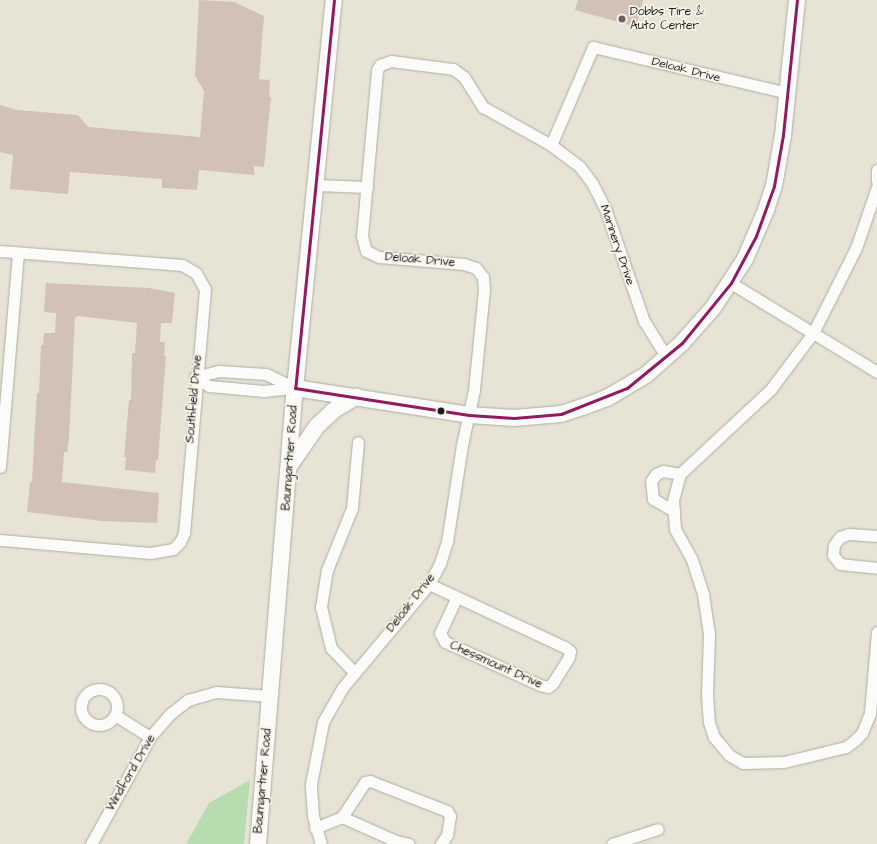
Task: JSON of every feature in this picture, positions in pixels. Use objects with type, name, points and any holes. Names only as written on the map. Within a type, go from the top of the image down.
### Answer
[{"type":"street","name":"Baumgartner Road","points":[[258,844],[295,388],[334,0]]},
{"type":"street","points":[[195,377],[209,386],[264,391],[295,388],[469,415],[514,418],[561,414],[607,398],[627,388],[667,358],[700,324],[731,283],[756,236],[774,186],[788,93],[797,0]]},
{"type":"street","name":"Deloak Drive","points":[[321,844],[315,828],[311,784],[323,722],[343,686],[429,584],[440,563],[447,542],[469,415],[484,290],[483,277],[476,268],[464,264],[386,258],[366,251],[362,236],[377,70],[385,62],[453,68],[464,77],[483,107],[551,145],[593,47],[788,93]]},
{"type":"street","name":"Marinery Drive","points":[[551,145],[580,167],[592,183],[605,208],[644,321],[667,358]]},
{"type":"street","points":[[877,170],[877,181]]},
{"type":"street","points":[[316,185],[367,187]]},
{"type":"street","points":[[877,187],[856,248],[813,333],[770,390],[680,474],[673,500],[675,529],[692,560],[703,594],[708,628],[709,722],[714,737],[729,755],[743,763],[784,762],[846,747],[855,740],[862,733],[870,714],[877,632]]},
{"type":"street","name":"Southfield Drive","points":[[0,252],[182,265],[190,268],[202,280],[205,289],[195,377],[184,532],[173,549],[150,553],[0,540]]},
{"type":"street","points":[[0,467],[18,253]]},
{"type":"street","points":[[731,283],[877,372]]},
{"type":"street","points":[[195,377],[219,371],[266,374],[295,388]]},
{"type":"street","points":[[289,466],[317,426],[334,410],[356,398]]},
{"type":"street","points":[[354,672],[331,648],[321,607],[327,570],[352,508],[358,442]]},
{"type":"street","points":[[674,511],[653,499],[651,481],[656,474],[663,471],[680,474]]},
{"type":"street","points":[[877,536],[850,534],[840,537],[834,545],[833,555],[840,564],[877,568]]},
{"type":"street","name":"Chessmount Drive","points":[[429,584],[456,598],[565,647],[570,651],[569,657],[553,683],[548,687],[540,685],[445,642],[440,633],[456,598]]},
{"type":"street","name":"Windford Drive","points":[[91,844],[150,737],[170,714],[199,696],[216,692],[270,696]]},
{"type":"street","points":[[115,715],[150,737]]},
{"type":"street","points":[[315,828],[342,817],[365,782],[370,781],[447,812],[450,816],[447,835],[441,844]]},
{"type":"street","points":[[342,817],[396,841],[409,844]]},
{"type":"street","points":[[612,844],[658,829]]},
{"type":"green space","points":[[250,780],[244,844],[186,844],[209,803]]},
{"type":"building","points":[[199,0],[234,2],[264,16],[259,79],[270,80],[269,97],[271,97],[264,167],[254,166],[254,175],[199,170],[197,190],[162,188],[162,179],[70,172],[68,194],[10,189],[13,155],[0,152],[0,105],[17,110],[78,115],[88,127],[200,137],[204,91],[195,76]]},
{"type":"building","name":"Dobbs Tire & Auto Center","points":[[578,0],[643,0],[636,27],[575,10]]},
{"type":"building","points":[[46,283],[149,288],[175,293],[172,323],[161,323],[160,342],[165,342],[164,356],[166,356],[158,460],[156,460],[155,473],[125,470],[126,457],[124,457],[129,400],[131,400],[132,353],[135,353],[137,323],[78,316],[75,318],[69,439],[67,453],[64,452],[62,482],[159,493],[157,523],[102,521],[27,512],[30,482],[32,482],[41,345],[43,345],[44,333],[55,333],[56,313],[44,312]]},
{"type":"transit line","points":[[334,0],[295,388],[469,415],[514,418],[561,414],[627,388],[682,343],[731,283],[756,236],[774,186],[783,135],[797,0]]},
{"type":"place","name":"Dobbs Tire & Auto Center","points":[[622,19]]}]
